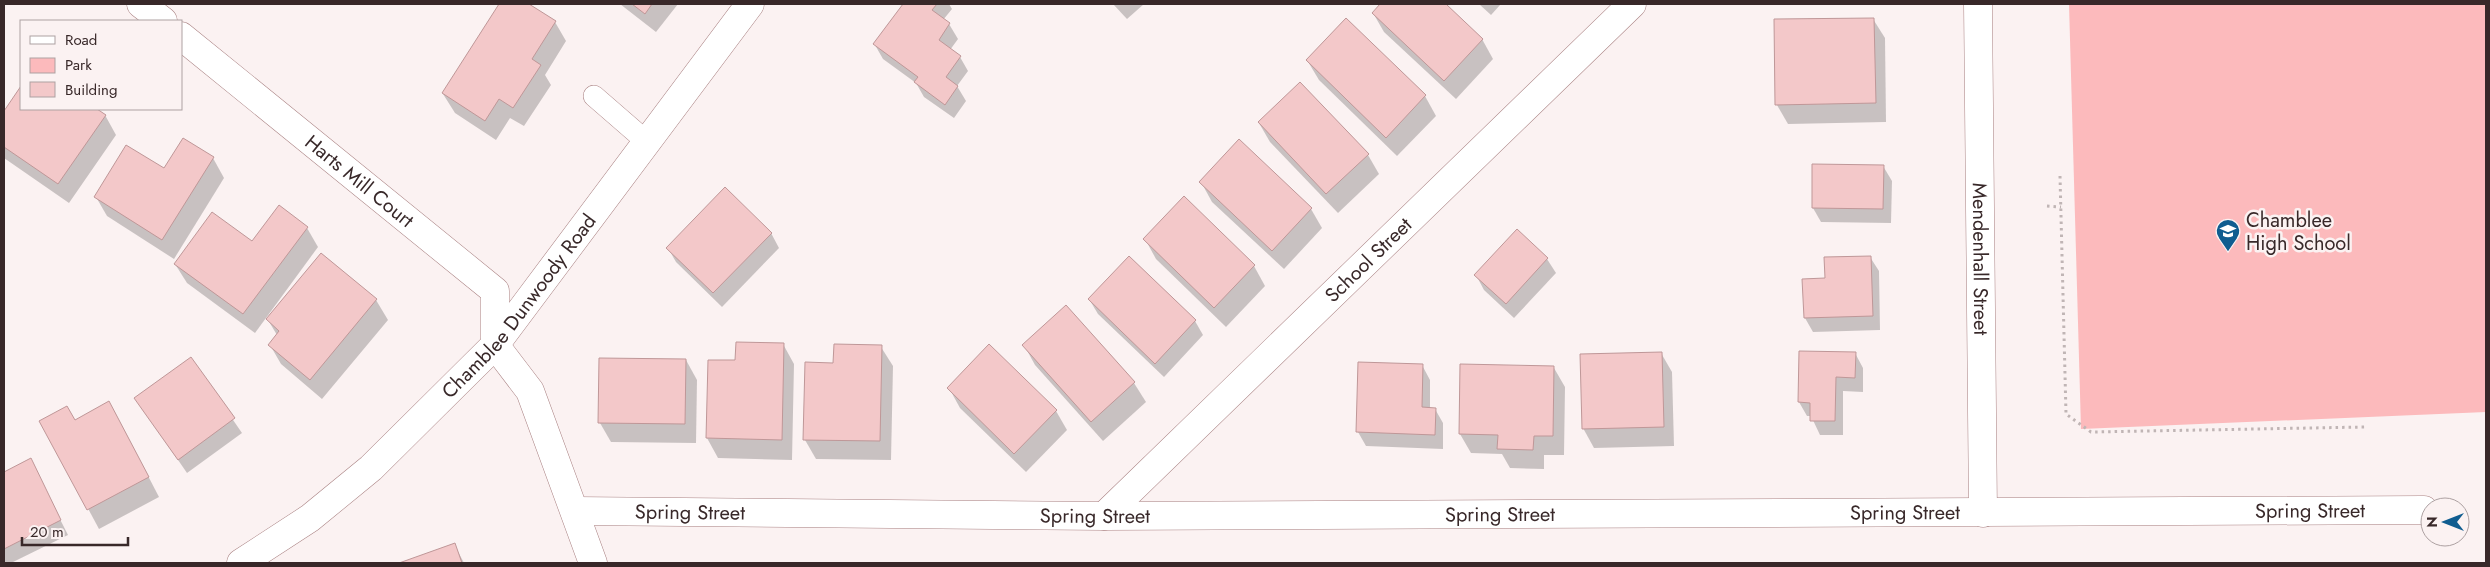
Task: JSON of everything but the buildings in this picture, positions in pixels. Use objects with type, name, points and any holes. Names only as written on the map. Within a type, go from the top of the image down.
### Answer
[{"type":"street","points":[[141,4],[162,20]]},
{"type":"street","name":"Chamblee Dunwoody Road","points":[[241,563],[310,518],[372,468],[495,345],[750,4]]},
{"type":"street","name":"School Street","points":[[1104,516],[1632,4]]},
{"type":"street","name":"Mendenhall Street","points":[[1978,4],[1983,513]]},
{"type":"street","name":"Harts Mill Court","points":[[182,37],[496,291],[495,345]]},
{"type":"street","points":[[495,345],[530,391],[593,563]]},
{"type":"street","name":"Spring Street","points":[[575,511],[1104,516],[2420,510]]},
{"type":"lane","points":[[594,96],[647,142]]},
{"type":"path","points":[[2060,176],[2066,414],[2091,432],[2365,427]]},
{"type":"path","points":[[2047,206],[2061,207]]},
{"type":"green space","name":"Chamblee High School","points":[[2069,4],[2486,4],[2486,412],[2081,429]]},
{"type":"place","name":"Chamblee High School","points":[[2228,252]]}]
